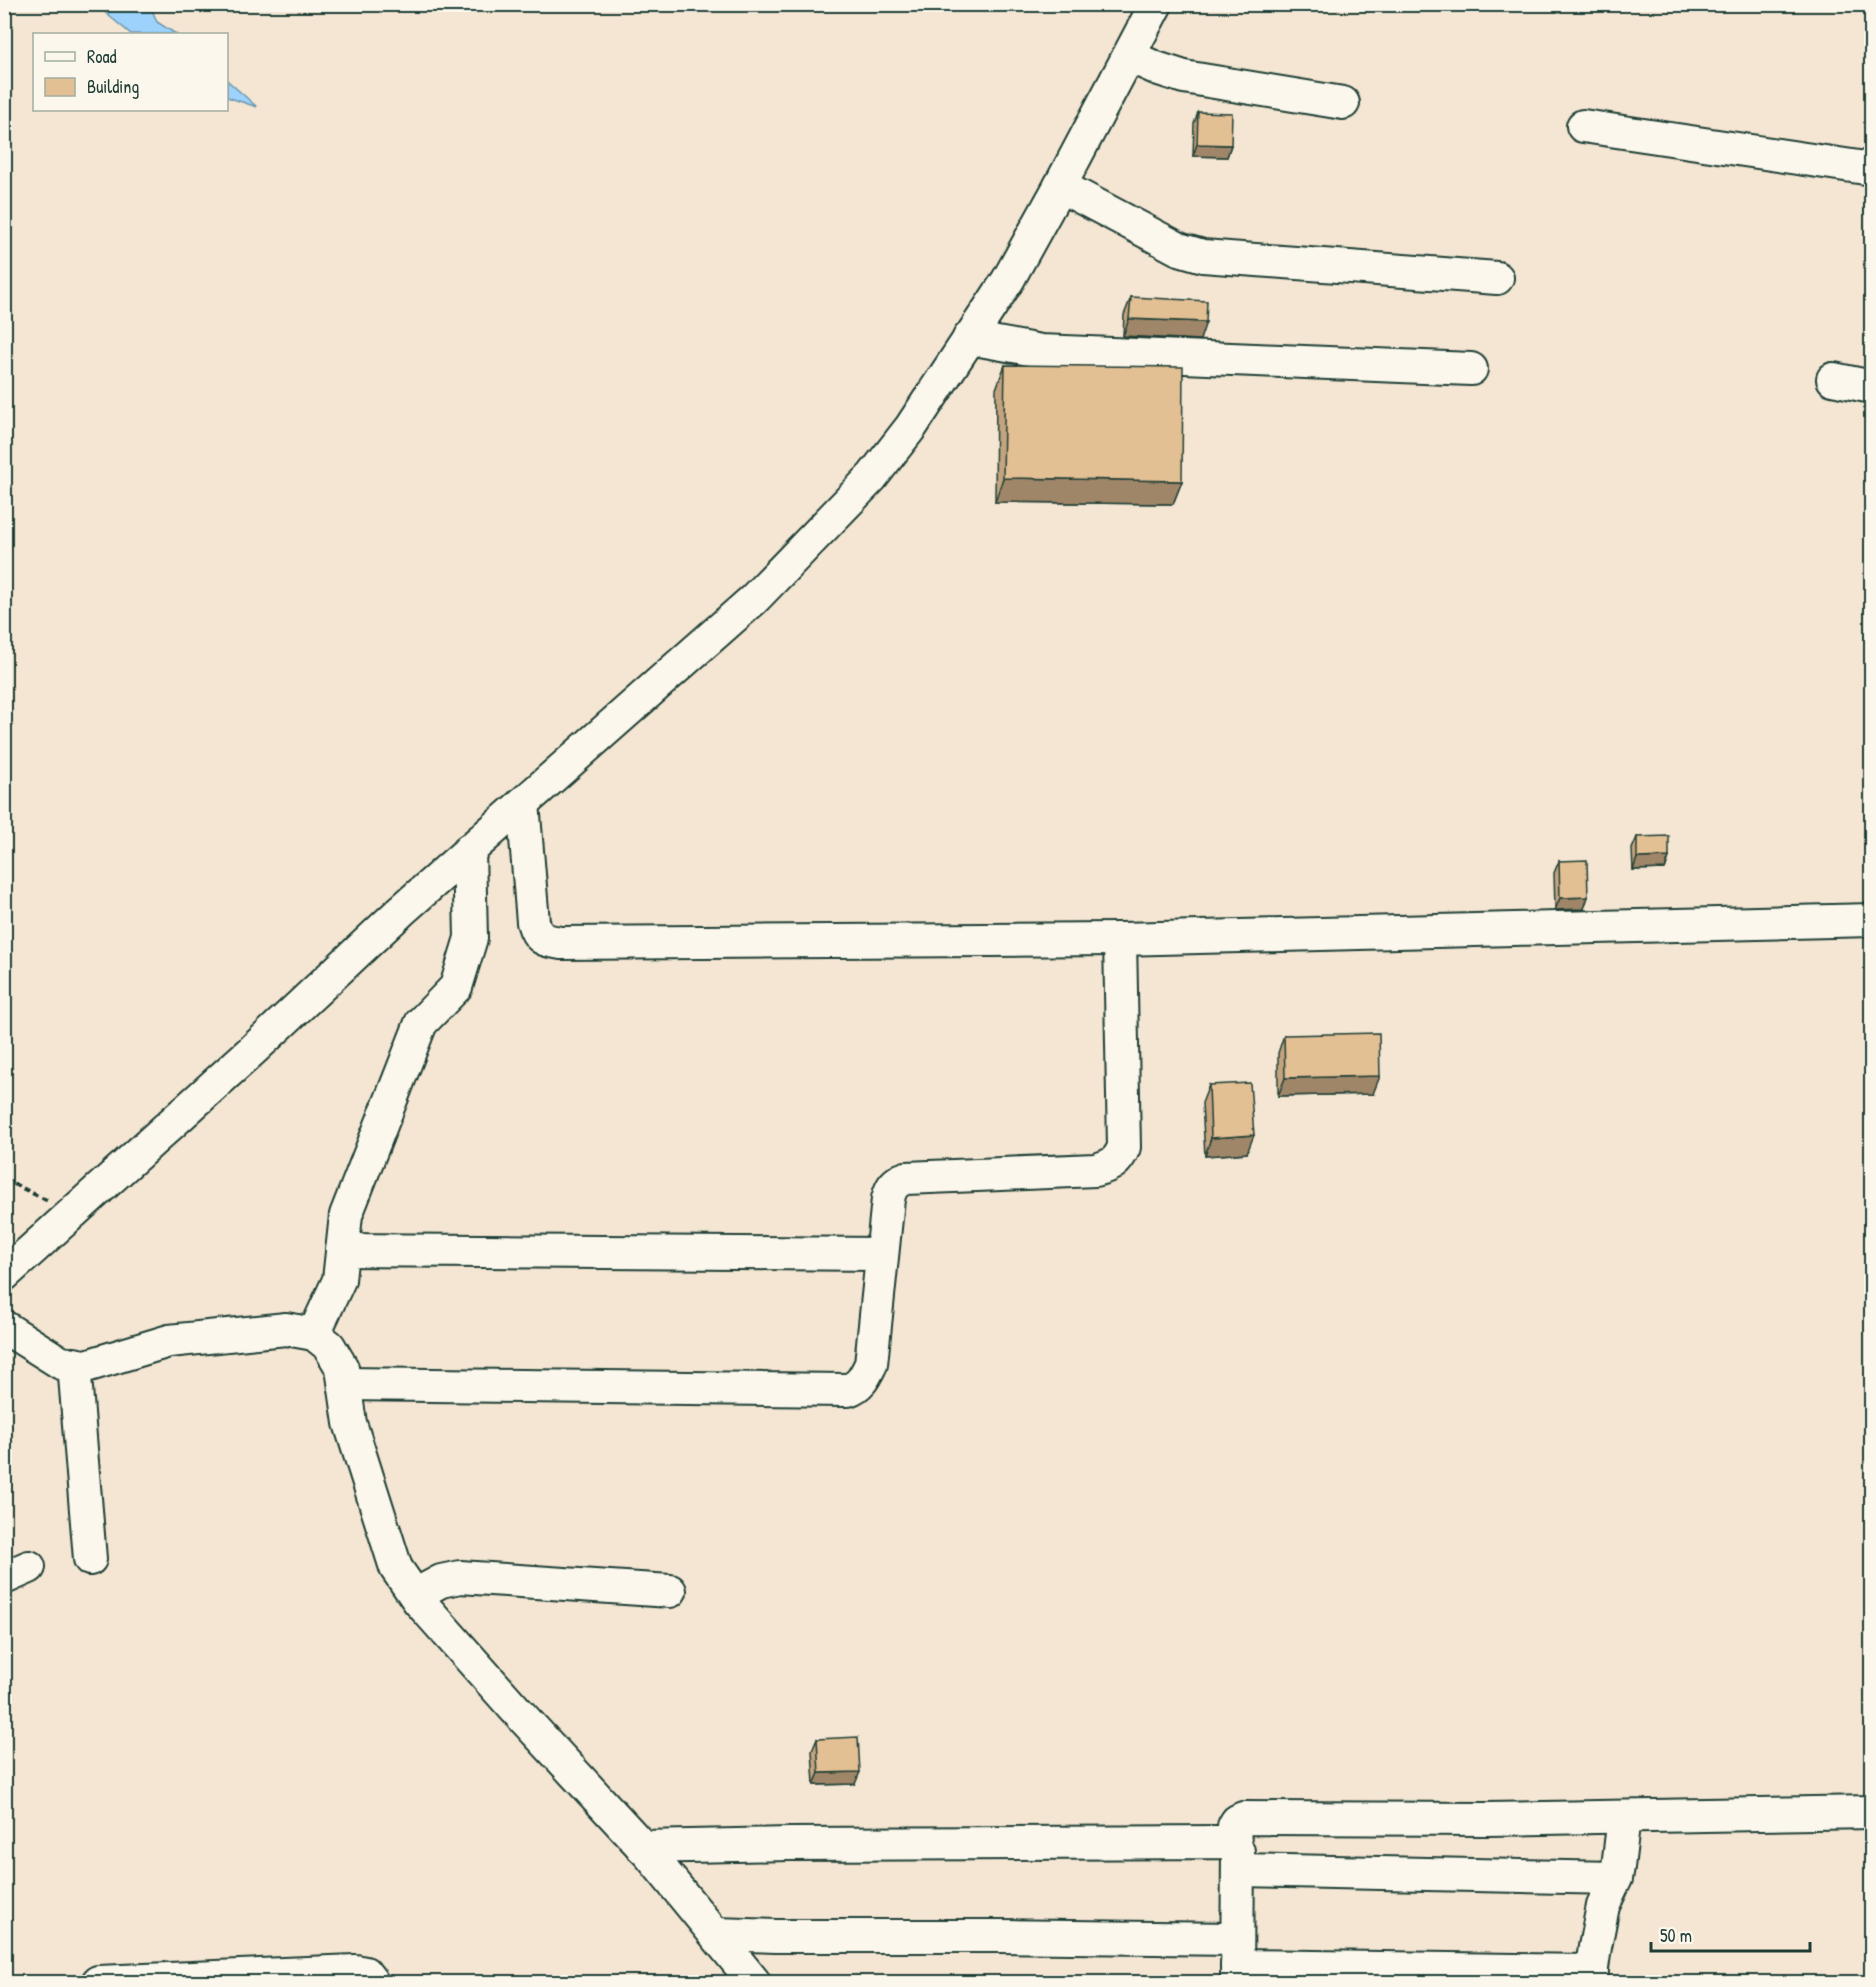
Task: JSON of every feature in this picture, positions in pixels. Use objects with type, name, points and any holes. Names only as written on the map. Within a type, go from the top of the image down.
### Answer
[{"type":"street","points":[[4,1275],[256,1047],[401,910],[753,600],[864,485],[911,427],[1008,280],[1156,4]]},
{"type":"street","points":[[1129,56],[1184,77],[1343,103]]},
{"type":"street","points":[[1583,126],[1872,170]]},
{"type":"street","points":[[1060,186],[1179,249],[1203,256],[1497,279]]},
{"type":"street","points":[[969,338],[1041,351],[1471,369]]},
{"type":"street","points":[[1833,379],[1872,387]]},
{"type":"street","points":[[523,803],[533,922],[536,933],[545,941],[561,943],[1120,939],[1872,920]]},
{"type":"street","points":[[314,1334],[339,1280],[346,1215],[421,1023],[456,987],[471,938],[469,850]]},
{"type":"street","points":[[345,1384],[848,1390],[856,1387],[863,1380],[871,1364],[888,1199],[891,1188],[897,1181],[906,1178],[1095,1170],[1110,1166],[1119,1160],[1124,1147],[1120,939]]},
{"type":"street","points":[[342,1250],[882,1254]]},
{"type":"street","points":[[4,1327],[60,1363],[86,1366],[169,1341],[286,1329],[314,1334],[329,1346],[342,1368],[350,1423],[396,1568],[415,1595],[516,1710],[642,1847],[754,1983]]},
{"type":"street","points":[[74,1364],[90,1559]]},
{"type":"street","points":[[415,1595],[441,1581],[460,1577],[670,1591]]},
{"type":"street","points":[[1237,1962],[1234,1826],[1243,1818],[1487,1819],[1872,1812]]},
{"type":"street","points":[[715,1934],[998,1936],[1237,1962],[1591,1977],[1603,1906],[1616,1878],[1624,1817]]},
{"type":"street","points":[[642,1847],[1226,1842],[1236,1858]]},
{"type":"street","points":[[1236,1858],[1616,1878]]},
{"type":"street","points":[[98,1982],[355,1971],[365,1973],[372,1983]]},
{"type":"path","points":[[4,1179],[73,1213]]},
{"type":"water","points":[[96,5],[150,5],[157,22],[174,33],[130,33]]},
{"type":"water","points":[[228,81],[229,82],[257,107],[228,97]]},
{"type":"building","points":[[1198,112],[1232,113],[1231,145],[1197,144]]},
{"type":"building","points":[[1131,297],[1207,301],[1206,322],[1129,319]]},
{"type":"building","points":[[1005,365],[1183,367],[1182,481],[1003,478]]},
{"type":"building","points":[[1669,836],[1669,857],[1637,858],[1637,837]]},
{"type":"building","points":[[1587,860],[1588,897],[1560,898],[1559,861]]},
{"type":"building","points":[[1379,1033],[1380,1076],[1285,1078],[1284,1035]]},
{"type":"building","points":[[1250,1083],[1254,1135],[1211,1138],[1209,1085]]},
{"type":"building","points":[[858,1737],[860,1772],[819,1773],[817,1739]]}]
